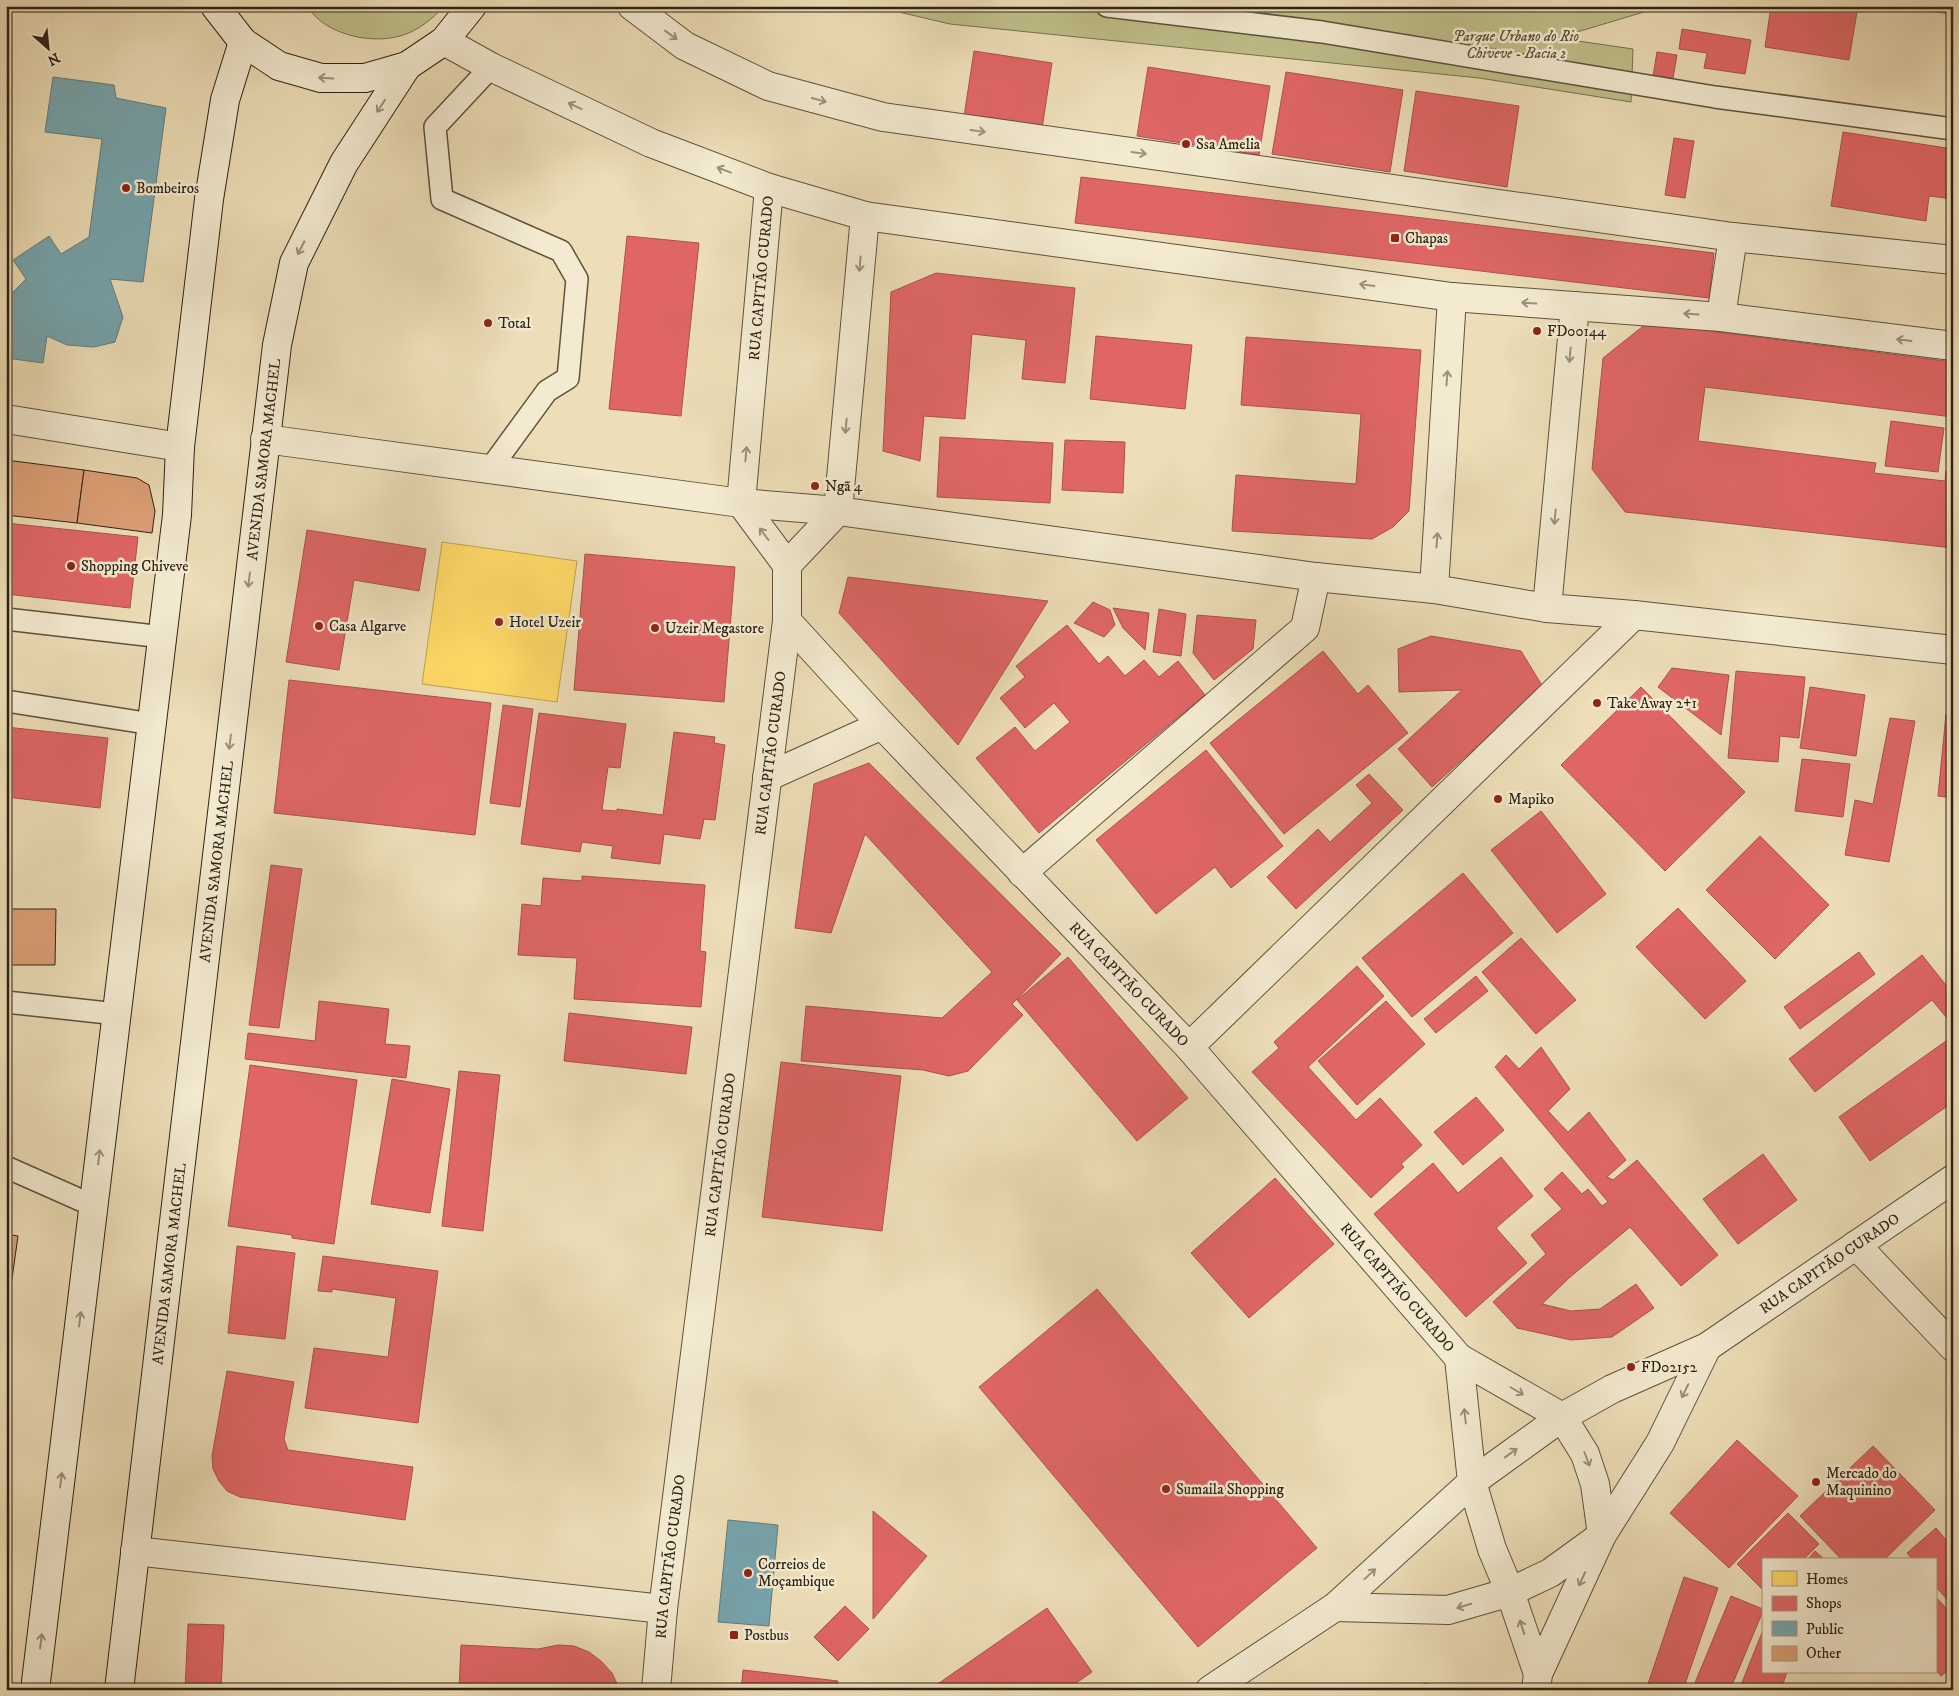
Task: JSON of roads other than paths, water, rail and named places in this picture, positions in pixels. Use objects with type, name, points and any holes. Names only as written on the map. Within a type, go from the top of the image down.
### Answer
[{"type":"street","points":[[215,6],[243,42],[279,66],[321,78],[365,78],[407,66],[444,41],[472,6]]},
{"type":"street","points":[[632,6],[686,46],[768,86],[883,117],[1733,237],[1953,260]]},
{"type":"street","name":"RUA CAPITÃO CURADO","points":[[444,41],[491,67],[651,142],[769,188],[741,503]]},
{"type":"street","points":[[35,1690],[163,637],[177,515],[180,446],[209,199],[225,100],[243,42]]},
{"type":"street","name":"AVENIDA SAMORA MACHEL","points":[[119,1690],[277,345],[294,263],[344,163],[407,66]]},
{"type":"street","points":[[769,188],[865,216],[1452,297],[1721,316],[1953,346]]},
{"type":"street","points":[[741,503],[788,565],[838,511],[865,216]]},
{"type":"street","points":[[1721,316],[1733,237]]},
{"type":"street","points":[[1434,589],[1452,297]]},
{"type":"street","points":[[1547,608],[1575,306]]},
{"type":"street","points":[[6,419],[180,446]]},
{"type":"street","points":[[266,439],[741,503],[838,511],[1316,577],[1434,589],[1547,608],[1634,615],[1953,650]]},
{"type":"street","name":"RUA CAPITÃO CURADO","points":[[656,1690],[663,1609],[787,621],[788,565]]},
{"type":"street","points":[[1022,873],[1304,628],[1316,577]]},
{"type":"street","points":[[1189,1047],[1634,615]]},
{"type":"street","name":"RUA CAPITÃO CURADO","points":[[787,621],[882,725],[1189,1047],[1459,1358],[1562,1417]]},
{"type":"street","points":[[767,777],[882,725]]},
{"type":"street","name":"RUA CAPITÃO CURADO","points":[[1210,1690],[1334,1607],[1472,1482],[1562,1417],[1612,1389],[1707,1347],[1953,1180]]},
{"type":"street","points":[[1856,1245],[1953,1347]]},
{"type":"street","points":[[1537,1682],[1602,1535],[1660,1443],[1707,1347]]},
{"type":"street","points":[[1459,1358],[1472,1482],[1492,1549],[1510,1592],[1537,1682]]},
{"type":"street","points":[[1562,1417],[1585,1454],[1595,1484],[1602,1535]]},
{"type":"street","points":[[1334,1607],[1448,1610],[1510,1592],[1550,1573],[1602,1535]]},
{"type":"street","points":[[135,1551],[663,1609]]},
{"type":"lane","points":[[1107,6],[1322,32],[1716,97],[1953,129]]},
{"type":"lane","points":[[490,469],[547,391],[568,378],[577,279],[561,251],[442,199],[435,127],[491,67]]},
{"type":"lane","points":[[6,619],[163,637]]},
{"type":"lane","points":[[6,701],[152,724]]},
{"type":"lane","points":[[6,1002],[117,1014]]},
{"type":"lane","points":[[6,1167],[94,1206]]},
{"type":"place","name":"Ssa Amelia","points":[[1186,144]]},
{"type":"place","name":"Bombeiros","points":[[126,188]]},
{"type":"place","name":"Chapas","points":[[1395,238]]},
{"type":"place","name":"Total","points":[[488,323]]},
{"type":"place","name":"FD00144","points":[[1537,331]]},
{"type":"place","name":"Ngã 4","points":[[815,486]]},
{"type":"place","name":"Shopping Chiveve","points":[[71,566]]},
{"type":"place","name":"Hotel Uzeir","points":[[499,622]]},
{"type":"place","name":"Casa Algarve","points":[[319,626]]},
{"type":"place","name":"Uzeir Megastore","points":[[655,628]]},
{"type":"place","name":"Take Away 2+1","points":[[1597,703]]},
{"type":"place","name":"Mapiko","points":[[1498,799]]},
{"type":"place","name":"FD02152","points":[[1631,1367]]},
{"type":"place","name":"Mercado do Maquinino","points":[[1816,1482]]},
{"type":"place","name":"Sumaila Shopping","points":[[1166,1489]]},
{"type":"place","name":"Correios de Moçambique","points":[[748,1573]]},
{"type":"place","name":"Postbus","points":[[734,1635]]},
{"type":"park label","name":"Parque Urbano do Rio Chiveve - Bacia 2","points":[[1516,44]]}]
